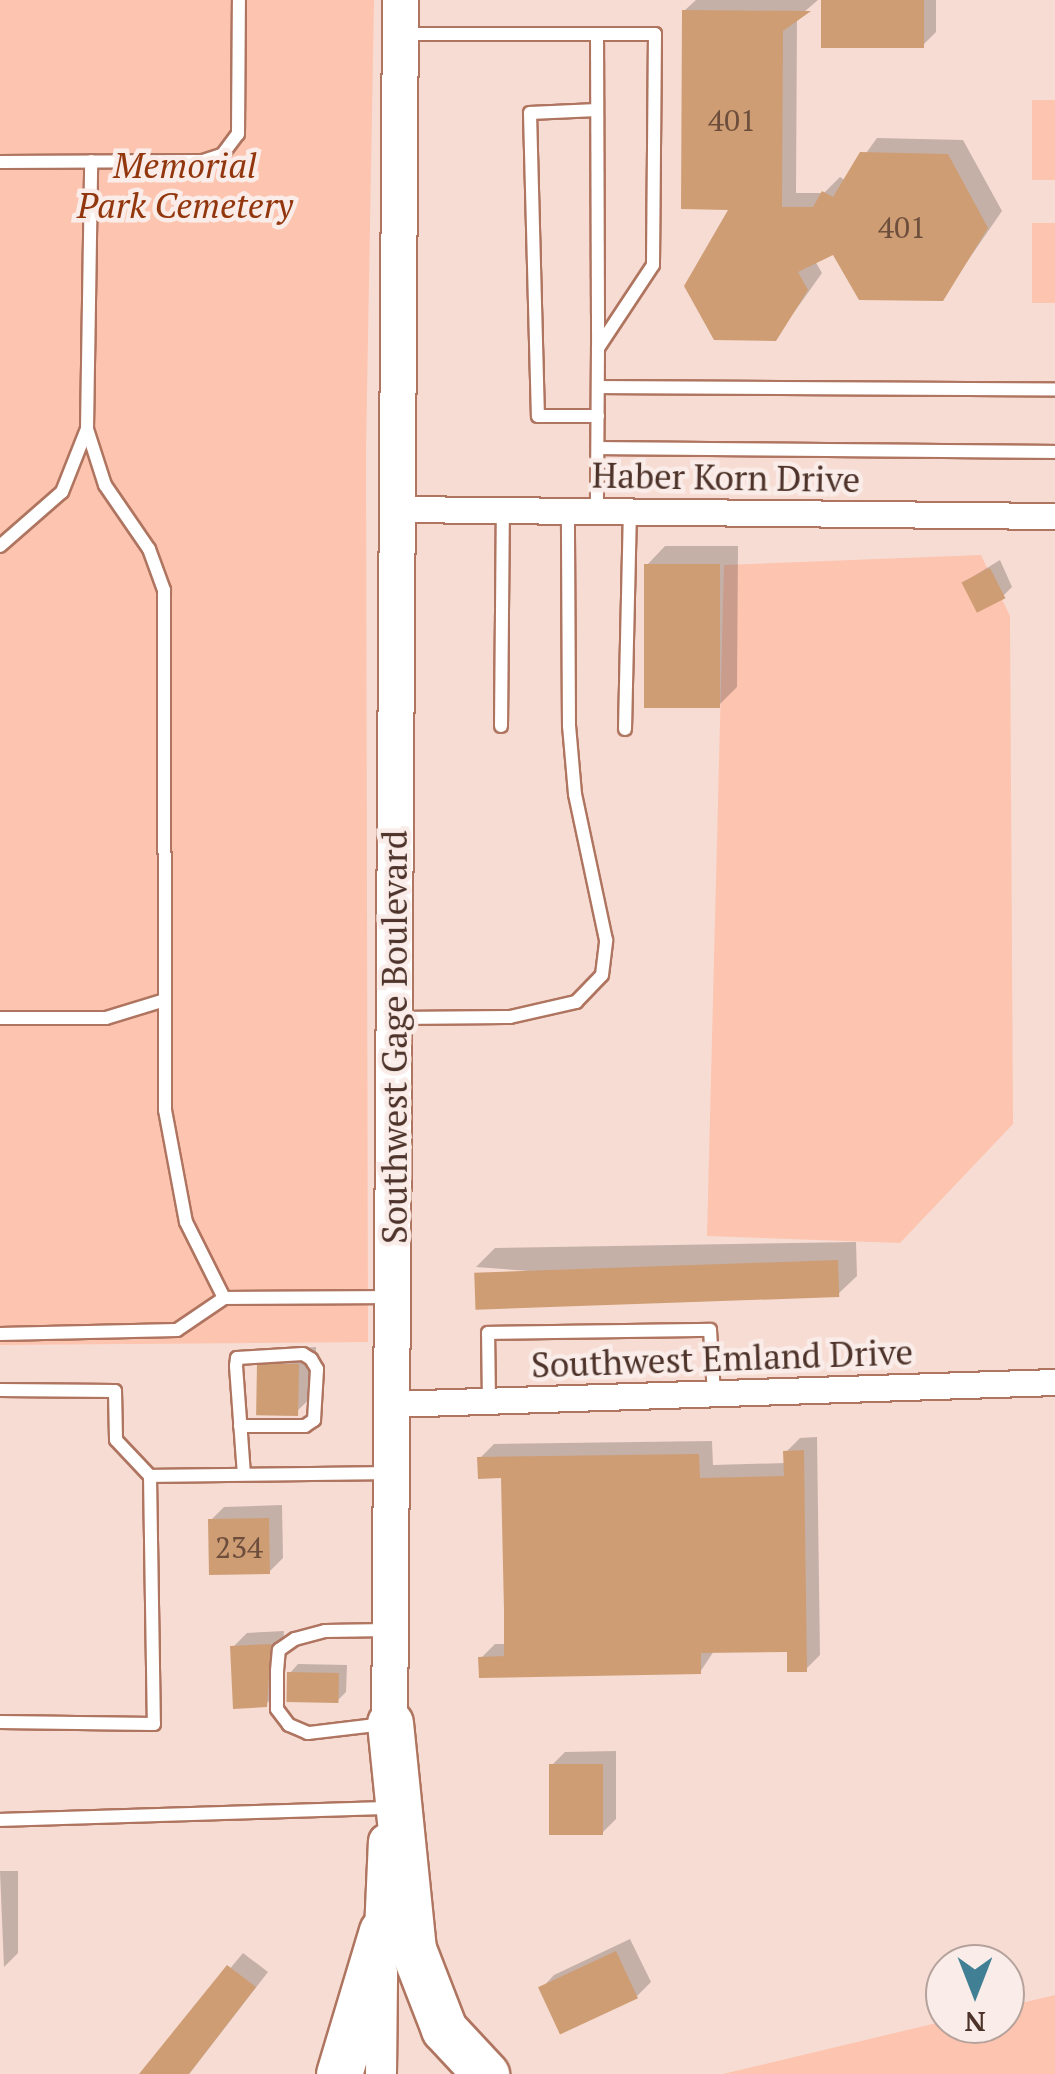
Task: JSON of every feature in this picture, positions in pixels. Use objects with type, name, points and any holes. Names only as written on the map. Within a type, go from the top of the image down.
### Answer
[{"type":"highway","points":[[390,1723],[413,1949],[444,2029],[486,2074]]},
{"type":"highway","points":[[339,2074],[382,1931]]},
{"type":"main road","name":"Southwest Gage Boulevard","points":[[382,1931],[391,1630],[400,17]]},
{"type":"street","name":"Haber Korn Drive","points":[[397,509],[1055,516]]},
{"type":"street","name":"Southwest Emland Drive","points":[[392,1404],[1055,1382]]},
{"type":"street","name":"Southwest Gage Boulevard","points":[[381,2074],[382,1931]]},
{"type":"lane","points":[[0,162],[203,161],[232,147],[238,134],[239,0]]},
{"type":"lane","points":[[400,17],[597,34],[656,34],[653,264],[598,348]]},
{"type":"lane","points":[[597,34],[597,510]]},
{"type":"lane","points":[[597,110],[530,113],[538,416],[598,416]]},
{"type":"lane","points":[[0,546],[62,492],[86,429],[91,161]]},
{"type":"lane","points":[[598,387],[1055,389]]},
{"type":"lane","points":[[86,429],[105,485],[149,550],[164,590],[162,1001],[172,1164],[186,1222],[224,1298]]},
{"type":"lane","points":[[598,448],[1055,452]]},
{"type":"lane","points":[[1055,500],[1055,516]]},
{"type":"lane","points":[[500,726],[503,509]]},
{"type":"lane","points":[[394,1018],[510,1016],[576,1002],[602,975],[606,940],[575,794],[570,726],[568,509]]},
{"type":"lane","points":[[625,729],[630,510]]},
{"type":"lane","points":[[0,1018],[106,1018],[162,1001]]},
{"type":"lane","points":[[0,1334],[176,1330],[224,1298],[392,1297]]},
{"type":"lane","points":[[489,1401],[488,1333],[710,1330],[714,1394]]},
{"type":"lane","points":[[240,1426],[305,1426],[314,1420],[317,1369],[311,1359],[303,1354],[237,1358],[240,1426],[244,1474]]},
{"type":"lane","points":[[0,1390],[114,1390],[116,1440],[150,1476],[154,1724],[0,1722]]},
{"type":"lane","points":[[150,1476],[392,1473]]},
{"type":"lane","points":[[390,1723],[308,1733],[290,1726],[277,1709],[279,1650],[326,1631],[391,1630]]},
{"type":"lane","points":[[0,1820],[387,1808]]},
{"type":"green space","name":"Memorial Park Cemetery","points":[[0,0],[374,0],[366,451],[368,1342],[0,1345]]},
{"type":"green space","points":[[1032,100],[1055,100],[1055,180],[1032,180]]},
{"type":"green space","points":[[1032,223],[1055,223],[1055,303],[1032,303]]},
{"type":"green space","points":[[981,555],[1010,616],[1013,1124],[900,1243],[707,1236],[724,565]]},
{"type":"green space","points":[[1055,1995],[1055,2074],[723,2074],[925,2026],[925,2044],[1025,2044],[1025,2002]]},
{"type":"building","points":[[821,0],[924,0],[924,48],[821,48]]},
{"type":"building","points":[[682,10],[811,11],[783,31],[782,207],[813,207],[822,191],[833,197],[860,152],[948,154],[988,228],[943,301],[859,300],[833,255],[798,272],[808,290],[776,341],[714,340],[684,286],[728,210],[681,209]]},
{"type":"building","points":[[644,564],[720,564],[720,708],[644,708]]},
{"type":"building","points":[[990,568],[1005,598],[977,613],[961,583]]},
{"type":"building","points":[[838,1260],[839,1297],[476,1310],[474,1273]]},
{"type":"building","points":[[257,1363],[299,1364],[298,1416],[256,1415]]},
{"type":"building","points":[[804,1450],[807,1672],[787,1672],[787,1652],[701,1653],[701,1674],[479,1678],[478,1657],[504,1656],[504,1610],[501,1478],[478,1479],[477,1457],[699,1454],[700,1478],[784,1476],[783,1451]]},
{"type":"building","points":[[269,1518],[270,1574],[209,1575],[208,1519]]},
{"type":"building","points":[[271,1644],[267,1707],[233,1709],[230,1646]]},
{"type":"building","points":[[287,1672],[339,1673],[338,1703],[286,1702]]},
{"type":"building","points":[[549,1764],[603,1764],[603,1835],[549,1835]]},
{"type":"building","points":[[616,1951],[638,1998],[560,2034],[538,1987]]},
{"type":"building","points":[[227,1965],[256,1987],[189,2074],[139,2074]]}]
